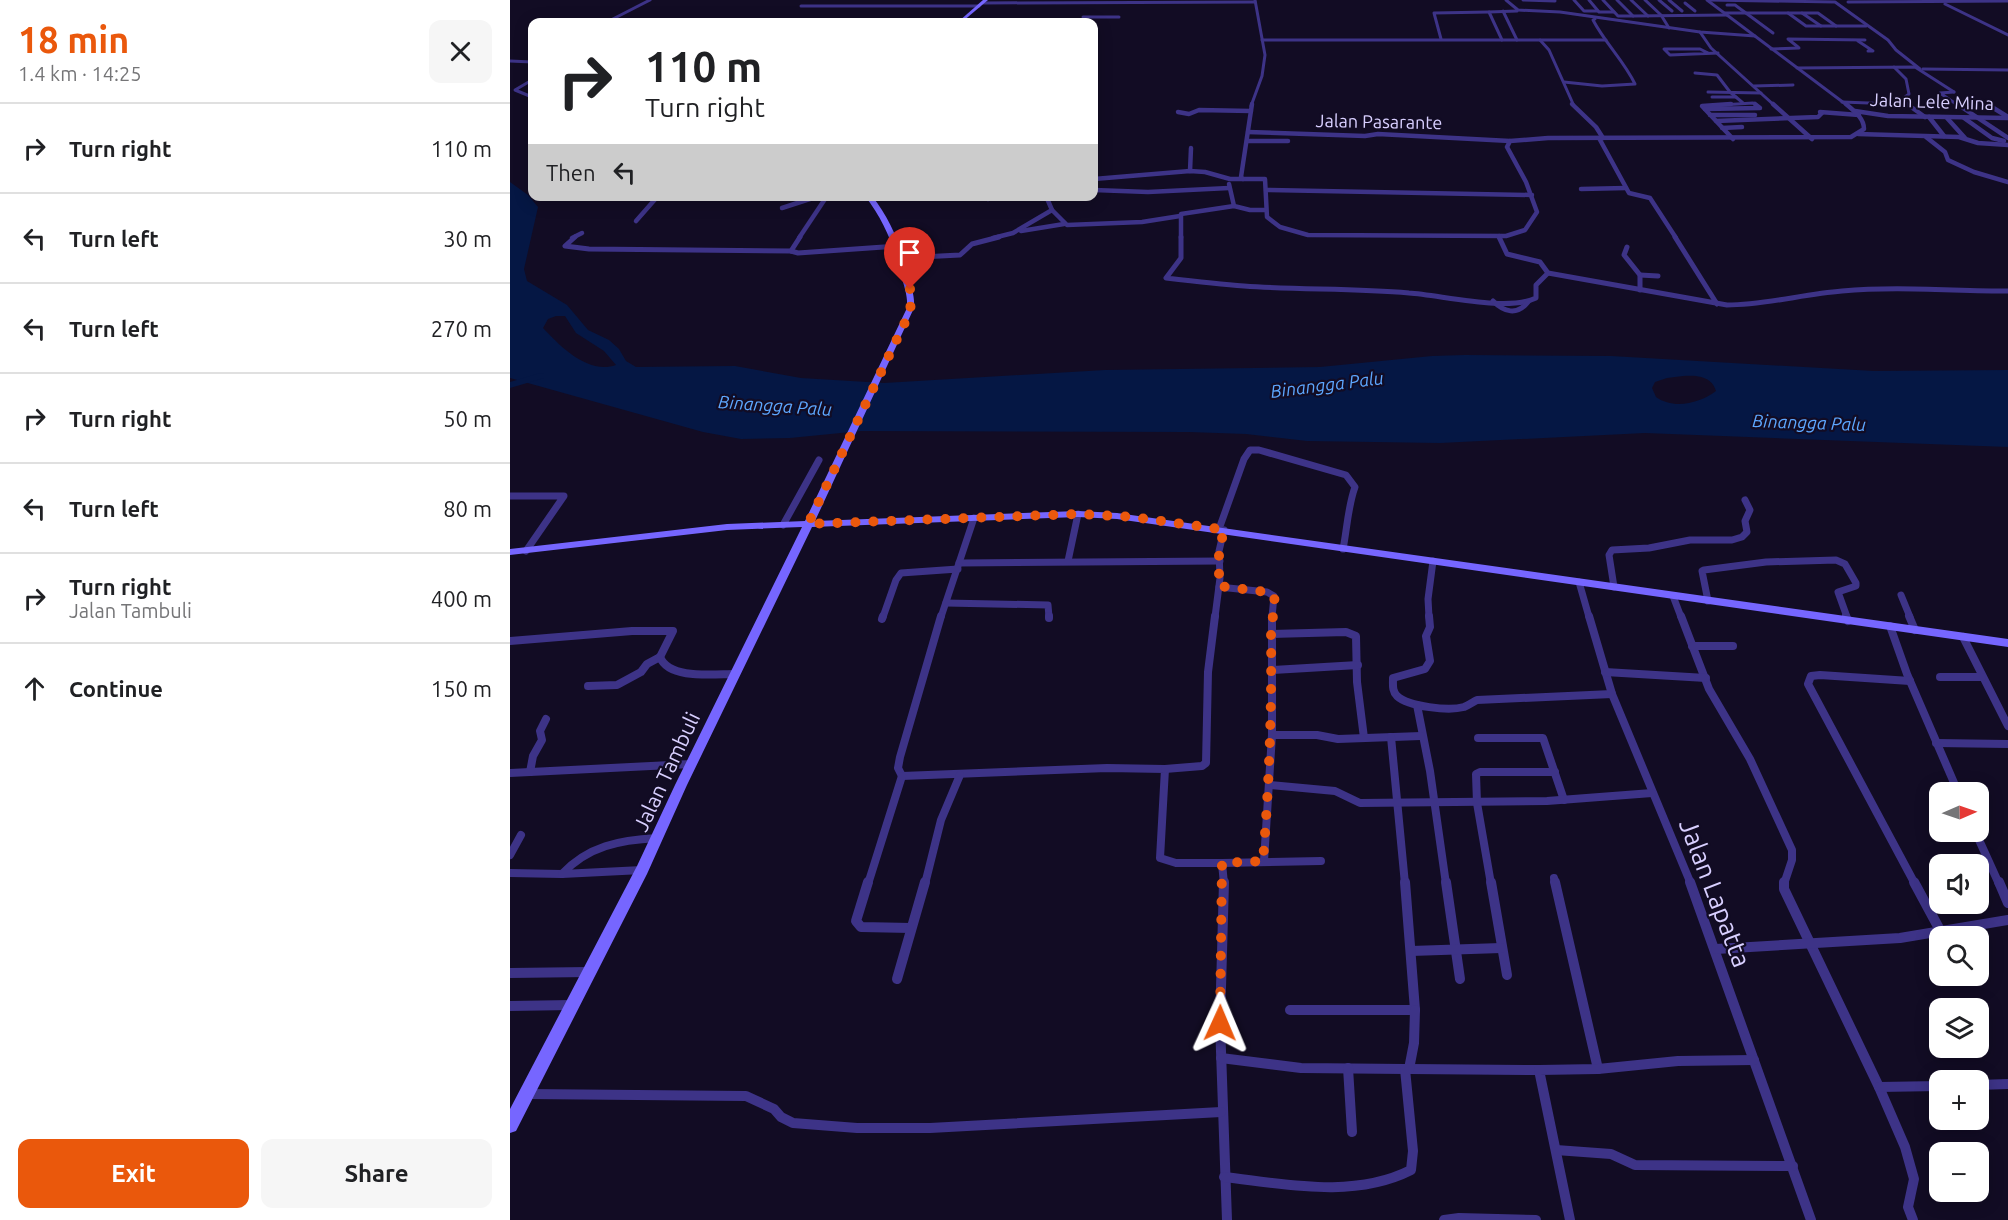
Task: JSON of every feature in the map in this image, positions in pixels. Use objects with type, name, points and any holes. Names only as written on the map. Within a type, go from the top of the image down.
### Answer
[{"type":"street","points":[[615,18],[651,0]]},
{"type":"street","points":[[1506,0],[1518,10]]},
{"type":"street","points":[[1523,0],[1554,0]]},
{"type":"street","points":[[1574,0],[1584,11],[1614,12]]},
{"type":"street","points":[[1588,0],[1598,11]]},
{"type":"street","points":[[1603,0],[1619,16],[1714,15],[1745,12],[1818,13]]},
{"type":"street","points":[[1617,0],[1633,16]]},
{"type":"street","points":[[1631,0],[1648,16]]},
{"type":"street","points":[[1645,0],[1662,15],[1661,18],[1669,28]]},
{"type":"street","points":[[1659,0],[1672,11]]},
{"type":"street","points":[[1669,0],[1682,11]]},
{"type":"street","points":[[1707,0],[1942,3],[2008,1]]},
{"type":"street","points":[[1707,0],[1856,113],[1865,126],[1858,134]]},
{"type":"street","points":[[1935,0],[2008,35]]},
{"type":"street","points":[[1975,0],[1980,2]]},
{"type":"street","points":[[801,6],[1255,1],[1265,61],[1251,111],[1241,177],[1243,179]]},
{"type":"street","points":[[1754,1],[1764,9],[1812,9],[1836,26]]},
{"type":"street","points":[[1835,2],[1954,92],[1940,93],[2008,141]]},
{"type":"street","points":[[965,18],[982,3]]},
{"type":"street","points":[[1089,3],[1083,16],[1119,17]]},
{"type":"street","points":[[1686,3],[1695,11]]},
{"type":"street","points":[[1714,5],[1735,5],[1773,33]]},
{"type":"street","points":[[1722,6],[1727,14]]},
{"type":"street","points":[[1564,7],[1569,13]]},
{"type":"street","points":[[1441,39],[1434,13],[1518,10],[1569,13],[1595,19],[1700,32],[1755,36]]},
{"type":"street","points":[[1503,11],[1517,40]]},
{"type":"street","points":[[1657,11],[1708,11],[1714,15]]},
{"type":"street","points":[[1488,12],[1502,40]]},
{"type":"street","points":[[1788,13],[1803,25],[1868,26]]},
{"type":"street","points":[[1802,13],[1821,26]]},
{"type":"street","points":[[1564,81],[1602,86],[1635,84],[1617,52],[1594,22],[1595,19]]},
{"type":"street","points":[[1997,29],[2008,28]]},
{"type":"street","points":[[1700,32],[1709,46],[1720,53],[1812,138]]},
{"type":"street","points":[[1771,49],[1799,48],[1788,39],[1840,42],[1848,47]]},
{"type":"street","points":[[1262,40],[1606,40]]},
{"type":"street","points":[[1540,40],[1549,50],[1564,81],[1571,103],[1596,127],[1626,188],[1632,194],[1650,198],[1717,304]]},
{"type":"street","points":[[1851,40],[1868,51]]},
{"type":"street","points":[[1857,40],[1873,51],[1860,52]]},
{"type":"street","points":[[1794,44],[1864,40]]},
{"type":"street","points":[[1708,53],[1700,49],[1664,49],[1670,55],[1720,53]]},
{"type":"street","points":[[1839,60],[1848,68]]},
{"type":"street","points":[[510,61],[528,63]]},
{"type":"street","points":[[1894,67],[1906,78],[1909,88],[1909,94],[1902,98],[1903,101]]},
{"type":"street","points":[[1797,68],[1894,67],[2008,71]]},
{"type":"street","points":[[1695,73],[1717,75],[1730,92],[1743,103]]},
{"type":"street","points":[[528,82],[515,90],[528,95]]},
{"type":"street","points":[[1754,86],[1793,85]]},
{"type":"street","points":[[1708,92],[1761,93]]},
{"type":"street","points":[[1712,97],[1736,97]]},
{"type":"street","points":[[1980,100],[2008,117]]},
{"type":"street","points":[[1842,102],[1896,104],[1895,101],[1903,101],[1927,117],[1944,136]]},
{"type":"street","points":[[1705,109],[1760,109],[1754,103],[1702,105],[1705,109],[1710,115],[1733,139]]},
{"type":"street","points":[[1886,104],[1890,108]]},
{"type":"street","points":[[1178,112],[1189,114],[1200,110],[1251,111]]},
{"type":"street","points":[[1716,121],[1820,117],[1820,112],[1856,113]]},
{"type":"street","name":"Jalan Lele Mina","points":[[1856,113],[1947,118],[2008,117]]},
{"type":"street","points":[[1710,115],[1755,115]]},
{"type":"street","points":[[1947,118],[1965,138]]},
{"type":"street","points":[[1964,118],[1995,140],[2008,141]]},
{"type":"street","points":[[1722,128],[1742,127]]},
{"type":"street","name":"Jalan Pasarante","points":[[1248,132],[1365,136],[1378,134],[1510,141],[1531,138],[1847,138],[1858,134],[1944,136],[1965,138],[1976,143],[2008,141]]},
{"type":"street","points":[[1925,136],[1945,152],[1948,160],[1974,172],[2008,182]]},
{"type":"street","points":[[1247,141],[1288,141]]},
{"type":"street","points":[[1098,179],[1190,171],[1205,172],[1230,179],[1265,179],[1267,217],[1280,227],[1308,235],[1499,236],[1520,233],[1530,225],[1538,212],[1532,195],[1507,147],[1510,141]]},
{"type":"street","points":[[1190,171],[1191,148]]},
{"type":"street","points":[[1098,185],[1101,178]]},
{"type":"street","points":[[1230,179],[1229,188],[1234,206]]},
{"type":"street","points":[[1098,190],[1148,192],[1229,188]]},
{"type":"street","points":[[1581,189],[1626,188]]},
{"type":"street","points":[[1266,190],[1532,195]]},
{"type":"street","points":[[636,221],[654,201]]},
{"type":"street","points":[[782,208],[804,201]]},
{"type":"street","points":[[791,251],[823,201]]},
{"type":"street","name":"Jalan Tambuli","points":[[510,1125],[514,1111],[642,870],[911,308],[912,299],[898,246],[872,201]]},
{"type":"street","points":[[1048,201],[1052,210],[1064,224]]},
{"type":"street","points":[[902,258],[960,255],[972,244],[1015,232],[1064,224],[1142,222],[1180,216],[1191,210],[1234,206],[1250,210],[1265,210]]},
{"type":"street","points":[[1015,232],[1052,210]]},
{"type":"street","points":[[1180,216],[1182,254],[1166,278],[1244,286],[1337,288],[1412,293],[1456,300],[1528,302]]},
{"type":"street","points":[[582,233],[569,240],[565,246],[590,249],[819,252],[898,246]]},
{"type":"street","points":[[1499,236],[1505,252],[1540,262],[1548,273],[1717,304],[1747,305],[1838,291],[1887,288],[2008,291]]},
{"type":"street","points":[[1627,248],[1624,252],[1626,258],[1640,276],[1640,290]]},
{"type":"street","points":[[1541,282],[1548,273]]},
{"type":"street","points":[[1493,301],[1503,310],[1514,312],[1522,310],[1528,302],[1536,298],[1536,285],[1562,275]]},
{"type":"street","points":[[1640,276],[1658,276]]},
{"type":"street","points":[[902,776],[1082,769],[1165,769],[1202,766],[1206,763],[1208,672],[1219,586],[1219,551],[1222,530],[1244,459],[1250,450],[1259,450],[1336,471],[1346,475],[1354,483],[1343,549]]},
{"type":"street","points":[[783,525],[819,460]]},
{"type":"street","points":[[510,496],[564,496],[526,550]]},
{"type":"street","points":[[1614,587],[1609,555],[1612,550],[1649,548],[1690,540],[1724,541],[1738,538],[1747,532],[1745,521],[1750,510],[1744,500]]},
{"type":"street","points":[[510,552],[694,529],[1078,514],[1133,517],[2008,643]]},
{"type":"street","points":[[1068,561],[1078,514]]},
{"type":"street","points":[[911,928],[861,927],[856,921],[902,776],[898,768],[900,757],[974,518]]},
{"type":"street","points":[[1708,601],[1702,572],[1704,570],[1766,562],[1836,560],[1845,564],[1856,583],[1856,586],[1838,592],[1848,621]]},
{"type":"street","points":[[882,619],[896,580],[901,573],[959,566],[1068,561],[1220,561]]},
{"type":"street","points":[[1433,561],[1428,599],[1430,627],[1426,636],[1430,661],[1425,669],[1397,676],[1391,681],[1397,697],[1417,705],[1461,707],[1477,700],[1612,694]]},
{"type":"street","name":"Jalan Lapatta","points":[[1579,582],[1612,694],[1689,878],[1716,949],[1811,1220]]},
{"type":"street","points":[[1219,586],[1267,592],[1274,596],[1271,634],[1273,670],[1270,785],[1263,861]]},
{"type":"street","points":[[1900,595],[1916,630]]},
{"type":"street","points":[[1673,596],[1718,707],[1750,759],[1792,850],[1791,863],[1783,882],[1784,889],[1879,1087],[1905,1147],[1914,1179],[1908,1207],[1913,1220]]},
{"type":"street","points":[[946,603],[1048,605],[1049,618]]},
{"type":"street","points":[[1890,626],[1910,681],[1954,782]]},
{"type":"street","points":[[510,641],[564,639],[642,630],[673,631],[660,657],[651,661],[641,672],[621,684],[588,686]]},
{"type":"street","points":[[1271,634],[1352,633],[1356,636],[1358,642],[1357,682],[1364,738]]},
{"type":"street","points":[[1963,637],[2008,726]]},
{"type":"street","points":[[1692,646],[1732,646]]},
{"type":"street","points":[[660,657],[662,662],[678,674],[735,674]]},
{"type":"street","points":[[1273,670],[1358,665]]},
{"type":"street","points":[[1605,672],[1706,678]]},
{"type":"street","points":[[1910,681],[1814,675],[1809,678],[1808,684],[1938,926]]},
{"type":"street","points":[[1940,677],[1982,677]]},
{"type":"street","points":[[1417,705],[1434,801],[1460,979]]},
{"type":"street","points":[[530,772],[533,756],[542,740],[540,731],[546,719]]},
{"type":"street","points":[[1272,735],[1317,735],[1338,740],[1421,736]]},
{"type":"street","points":[[1224,1177],[1353,1188],[1389,1183],[1411,1170],[1413,1151],[1407,1069],[1414,1043],[1415,1010],[1391,738]]},
{"type":"street","points":[[1478,738],[1543,738],[1564,800]]},
{"type":"street","points":[[1936,743],[2008,744]]},
{"type":"street","points":[[510,773],[691,764]]},
{"type":"street","points":[[1165,769],[1160,858],[1165,861],[1176,863],[1321,861]]},
{"type":"street","points":[[1507,975],[1477,803],[1475,778],[1478,772],[1555,772]]},
{"type":"street","points":[[897,979],[920,901],[940,818],[960,775]]},
{"type":"street","points":[[1270,785],[1335,791],[1360,803],[1398,804],[1434,801],[1477,803],[1564,800],[1652,792]]},
{"type":"street","points":[[510,855],[521,836]]},
{"type":"street","points":[[562,874],[570,864],[601,845],[610,842],[657,838]]},
{"type":"street","points":[[1980,842],[2008,903]]},
{"type":"street","points":[[1222,863],[1221,1112],[1227,1220]]},
{"type":"street","points":[[510,873],[562,874],[642,870]]},
{"type":"street","points":[[1554,878],[1598,1068]]},
{"type":"street","points":[[1974,926],[2008,920]]},
{"type":"street","points":[[1716,949],[1900,938],[1929,934]]},
{"type":"street","points":[[1411,951],[1501,948]]},
{"type":"street","points":[[510,973],[589,972]]},
{"type":"street","points":[[510,1006],[572,1005]]},
{"type":"street","points":[[1290,1010],[1415,1010]]},
{"type":"street","points":[[1221,1058],[1301,1068],[1539,1070],[1598,1068],[1658,1062],[1754,1060]]},
{"type":"street","points":[[1348,1068],[1352,1131]]},
{"type":"street","points":[[1539,1070],[1570,1220]]},
{"type":"street","points":[[1989,1084],[2008,1084]]},
{"type":"street","points":[[1879,1087],[1929,1086]]},
{"type":"street","points":[[525,1094],[746,1096],[774,1108],[781,1117],[793,1123],[857,1128],[930,1128],[1221,1112]]},
{"type":"street","points":[[1556,1150],[1611,1154],[1635,1165],[1793,1166]]},
{"type":"street","points":[[1444,1220],[1458,1218],[1536,1220]]},
{"type":"water","name":"Binangga Palu","points":[[510,182],[528,195],[528,201],[533,201],[538,207],[524,269],[527,281],[567,305],[588,330],[609,340],[619,349],[626,361],[636,367],[735,366],[801,378],[884,383],[1105,370],[1320,367],[1465,355],[1611,356],[1874,371],[2008,370],[2008,447],[1645,433],[1440,443],[1307,441],[1246,434],[1189,432],[861,431],[790,438],[741,439],[703,432],[510,378]],"holes":[[[565,316],[576,333],[604,351],[616,365],[595,366],[575,357],[543,328],[548,319]],[[1698,376],[1711,382],[1716,391],[1695,402],[1679,404],[1663,401],[1656,397],[1652,388],[1655,382],[1667,378]]]},
{"type":"waterway","points":[[510,385],[540,376]]},
{"type":"route","points":[[910,289],[912,299],[909,314],[808,524],[1078,514],[1133,517],[1219,529],[1224,530],[1219,551],[1221,571],[1219,586],[1267,592],[1274,596],[1271,634],[1273,670],[1270,785],[1263,861],[1222,863],[1224,869],[1220,1023]]}]
